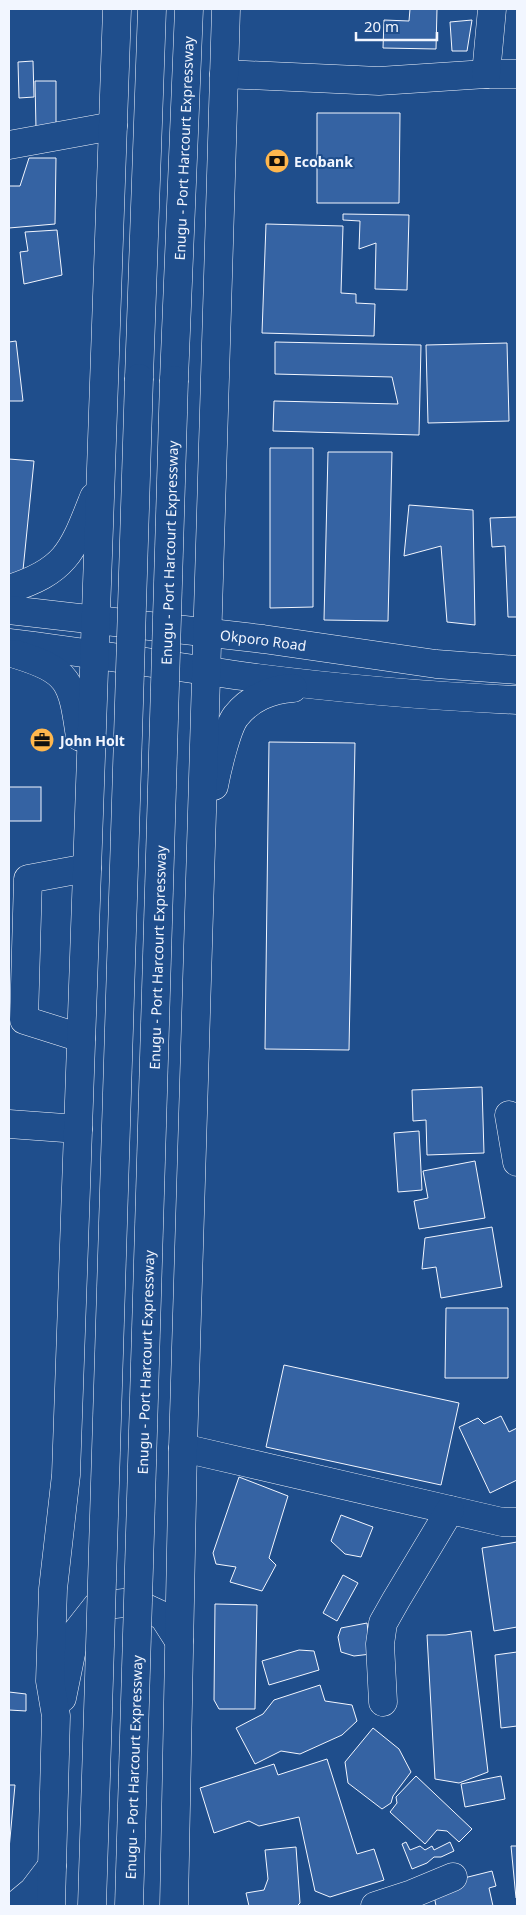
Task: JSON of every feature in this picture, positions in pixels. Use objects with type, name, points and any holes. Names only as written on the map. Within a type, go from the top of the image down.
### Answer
[{"type":"main road","points":[[51,1906],[56,1716],[50,1680],[53,1589],[66,1475],[118,9]]},
{"type":"main road","points":[[92,1906],[152,9]]},
{"type":"main road","name":"Enugu - Port Harcourt Expressway","points":[[129,1906],[174,380],[189,9]]},
{"type":"main road","points":[[174,1906],[183,1448],[226,9]]},
{"type":"main road","points":[[486,74],[492,9]]},
{"type":"main road","points":[[224,74],[379,81],[486,74],[517,74]]},
{"type":"main road","points":[[9,145],[113,126]]},
{"type":"main road","points":[[9,589],[25,584],[50,572],[66,556],[78,536],[101,479]]},
{"type":"main road","name":"Okporo Road","points":[[9,610],[207,633],[436,664],[517,670]]},
{"type":"main road","points":[[9,643],[95,653],[206,671],[331,686],[425,695],[517,700]]},
{"type":"main road","points":[[9,652],[41,662],[56,671],[68,685],[75,701],[90,796]]},
{"type":"main road","points":[[200,856],[218,763],[234,717],[251,700],[282,688],[331,686]]},
{"type":"main road","points":[[81,1038],[16,1020],[18,879],[87,868]]},
{"type":"main road","points":[[509,1115],[517,1162]]},
{"type":"main road","points":[[9,1124],[78,1129]]},
{"type":"main road","points":[[183,1448],[502,1522],[517,1522]]},
{"type":"main road","points":[[383,1702],[380,1644],[384,1623],[450,1510]]},
{"type":"main road","points":[[56,1716],[66,1684],[75,1634],[97,1606],[133,1602],[163,1616],[179,1641]]},
{"type":"main road","points":[[15,1906],[33,1891],[52,1866]]},
{"type":"main road","points":[[375,1906],[413,1900],[453,1877]]},
{"type":"building","points":[[410,9],[437,9],[436,49],[383,48],[384,20],[409,21]]},
{"type":"building","points":[[472,20],[467,51],[452,51],[450,22]]},
{"type":"building","points":[[33,61],[34,97],[19,98],[18,62]]},
{"type":"building","points":[[35,81],[56,81],[56,129],[36,129]]},
{"type":"building","points":[[317,113],[400,113],[399,203],[317,203]]},
{"type":"building","points":[[29,158],[56,158],[55,224],[9,228],[9,186],[20,186]]},
{"type":"building","points":[[343,214],[409,215],[407,290],[375,289],[376,243],[359,249],[360,221],[343,220]]},
{"type":"building","points":[[266,224],[343,226],[341,293],[356,294],[356,303],[375,304],[374,336],[262,333]]},
{"type":"building","points":[[57,230],[62,275],[24,284],[20,252],[28,251],[25,232]]},
{"type":"building","points":[[16,341],[23,401],[9,401],[9,342]]},
{"type":"building","points":[[275,342],[421,345],[419,435],[273,431],[274,401],[398,404],[392,377],[275,374]]},
{"type":"building","points":[[507,343],[509,421],[428,423],[426,345]]},
{"type":"building","points":[[270,448],[313,448],[313,607],[270,608]]},
{"type":"building","points":[[328,452],[392,452],[388,621],[324,620]]},
{"type":"building","points":[[9,459],[34,461],[22,580],[9,579]]},
{"type":"building","points":[[409,505],[473,510],[475,625],[447,622],[441,546],[404,556]]},
{"type":"building","points":[[517,517],[517,617],[508,617],[505,546],[492,547],[490,518]]},
{"type":"building","points":[[269,742],[355,743],[349,1050],[265,1049]]},
{"type":"building","points":[[9,787],[41,787],[41,821],[9,821]]},
{"type":"building","points":[[482,1087],[484,1153],[427,1155],[426,1120],[413,1121],[412,1090]]},
{"type":"building","points":[[419,1131],[422,1190],[398,1192],[394,1133]]},
{"type":"building","points":[[475,1161],[485,1218],[419,1229],[414,1201],[428,1198],[423,1171]]},
{"type":"building","points":[[492,1227],[502,1287],[441,1298],[436,1267],[422,1269],[425,1238]]},
{"type":"building","points":[[446,1308],[508,1308],[508,1378],[445,1378]]},
{"type":"building","points":[[284,1365],[459,1403],[441,1485],[266,1447]]},
{"type":"building","points":[[501,1416],[509,1432],[517,1428],[517,1480],[490,1493],[459,1427],[478,1418],[484,1424]]},
{"type":"building","points":[[239,1477],[288,1496],[269,1558],[276,1565],[262,1591],[230,1582],[236,1567],[216,1564],[213,1553]]},
{"type":"building","points":[[341,1515],[373,1527],[361,1557],[345,1554],[331,1541]]},
{"type":"building","points":[[517,1542],[517,1627],[494,1631],[482,1548]]},
{"type":"building","points":[[343,1575],[358,1583],[337,1621],[323,1613]]},
{"type":"building","points":[[215,1604],[257,1605],[255,1709],[219,1709],[214,1700]]},
{"type":"building","points":[[367,1623],[371,1654],[354,1656],[341,1652],[338,1637],[341,1628]]},
{"type":"building","points":[[471,1631],[488,1772],[459,1783],[435,1779],[427,1635],[446,1635]]},
{"type":"building","points":[[299,1650],[314,1651],[319,1670],[269,1685],[262,1661]]},
{"type":"building","points":[[517,1652],[517,1726],[501,1728],[495,1655]]},
{"type":"building","points":[[320,1685],[325,1701],[352,1705],[357,1721],[342,1735],[300,1754],[281,1751],[255,1764],[236,1728],[263,1714],[274,1700]]},
{"type":"building","points":[[9,1692],[26,1694],[26,1711],[9,1710]]},
{"type":"building","points":[[373,1728],[399,1749],[411,1772],[393,1796],[391,1803],[382,1809],[348,1783],[345,1762]]},
{"type":"building","points":[[327,1759],[357,1854],[374,1849],[384,1880],[330,1897],[315,1891],[299,1817],[259,1826],[249,1821],[214,1833],[200,1788],[274,1764],[278,1775]]},
{"type":"building","points":[[416,1776],[472,1829],[459,1842],[447,1831],[437,1830],[425,1844],[390,1812],[397,1803],[396,1797]]},
{"type":"building","points":[[501,1776],[505,1799],[465,1807],[461,1784]]},
{"type":"building","points":[[9,1785],[15,1785],[9,1849]]},
{"type":"building","points":[[406,1842],[410,1850],[420,1846],[425,1850],[432,1846],[434,1850],[450,1842],[454,1851],[441,1857],[434,1857],[427,1863],[412,1869],[402,1844]]},
{"type":"building","points":[[511,1846],[517,1846],[517,1898],[516,1898]]},
{"type":"building","points":[[296,1847],[300,1903],[297,1906],[249,1906],[246,1893],[264,1890],[268,1879],[265,1850]]},
{"type":"building","points":[[492,1871],[496,1886],[489,1888],[493,1906],[436,1906],[434,1895],[464,1878]]},
{"type":"place","name":"Ecobank","points":[[277,161]]},
{"type":"place","name":"John Holt","points":[[42,740]]}]
